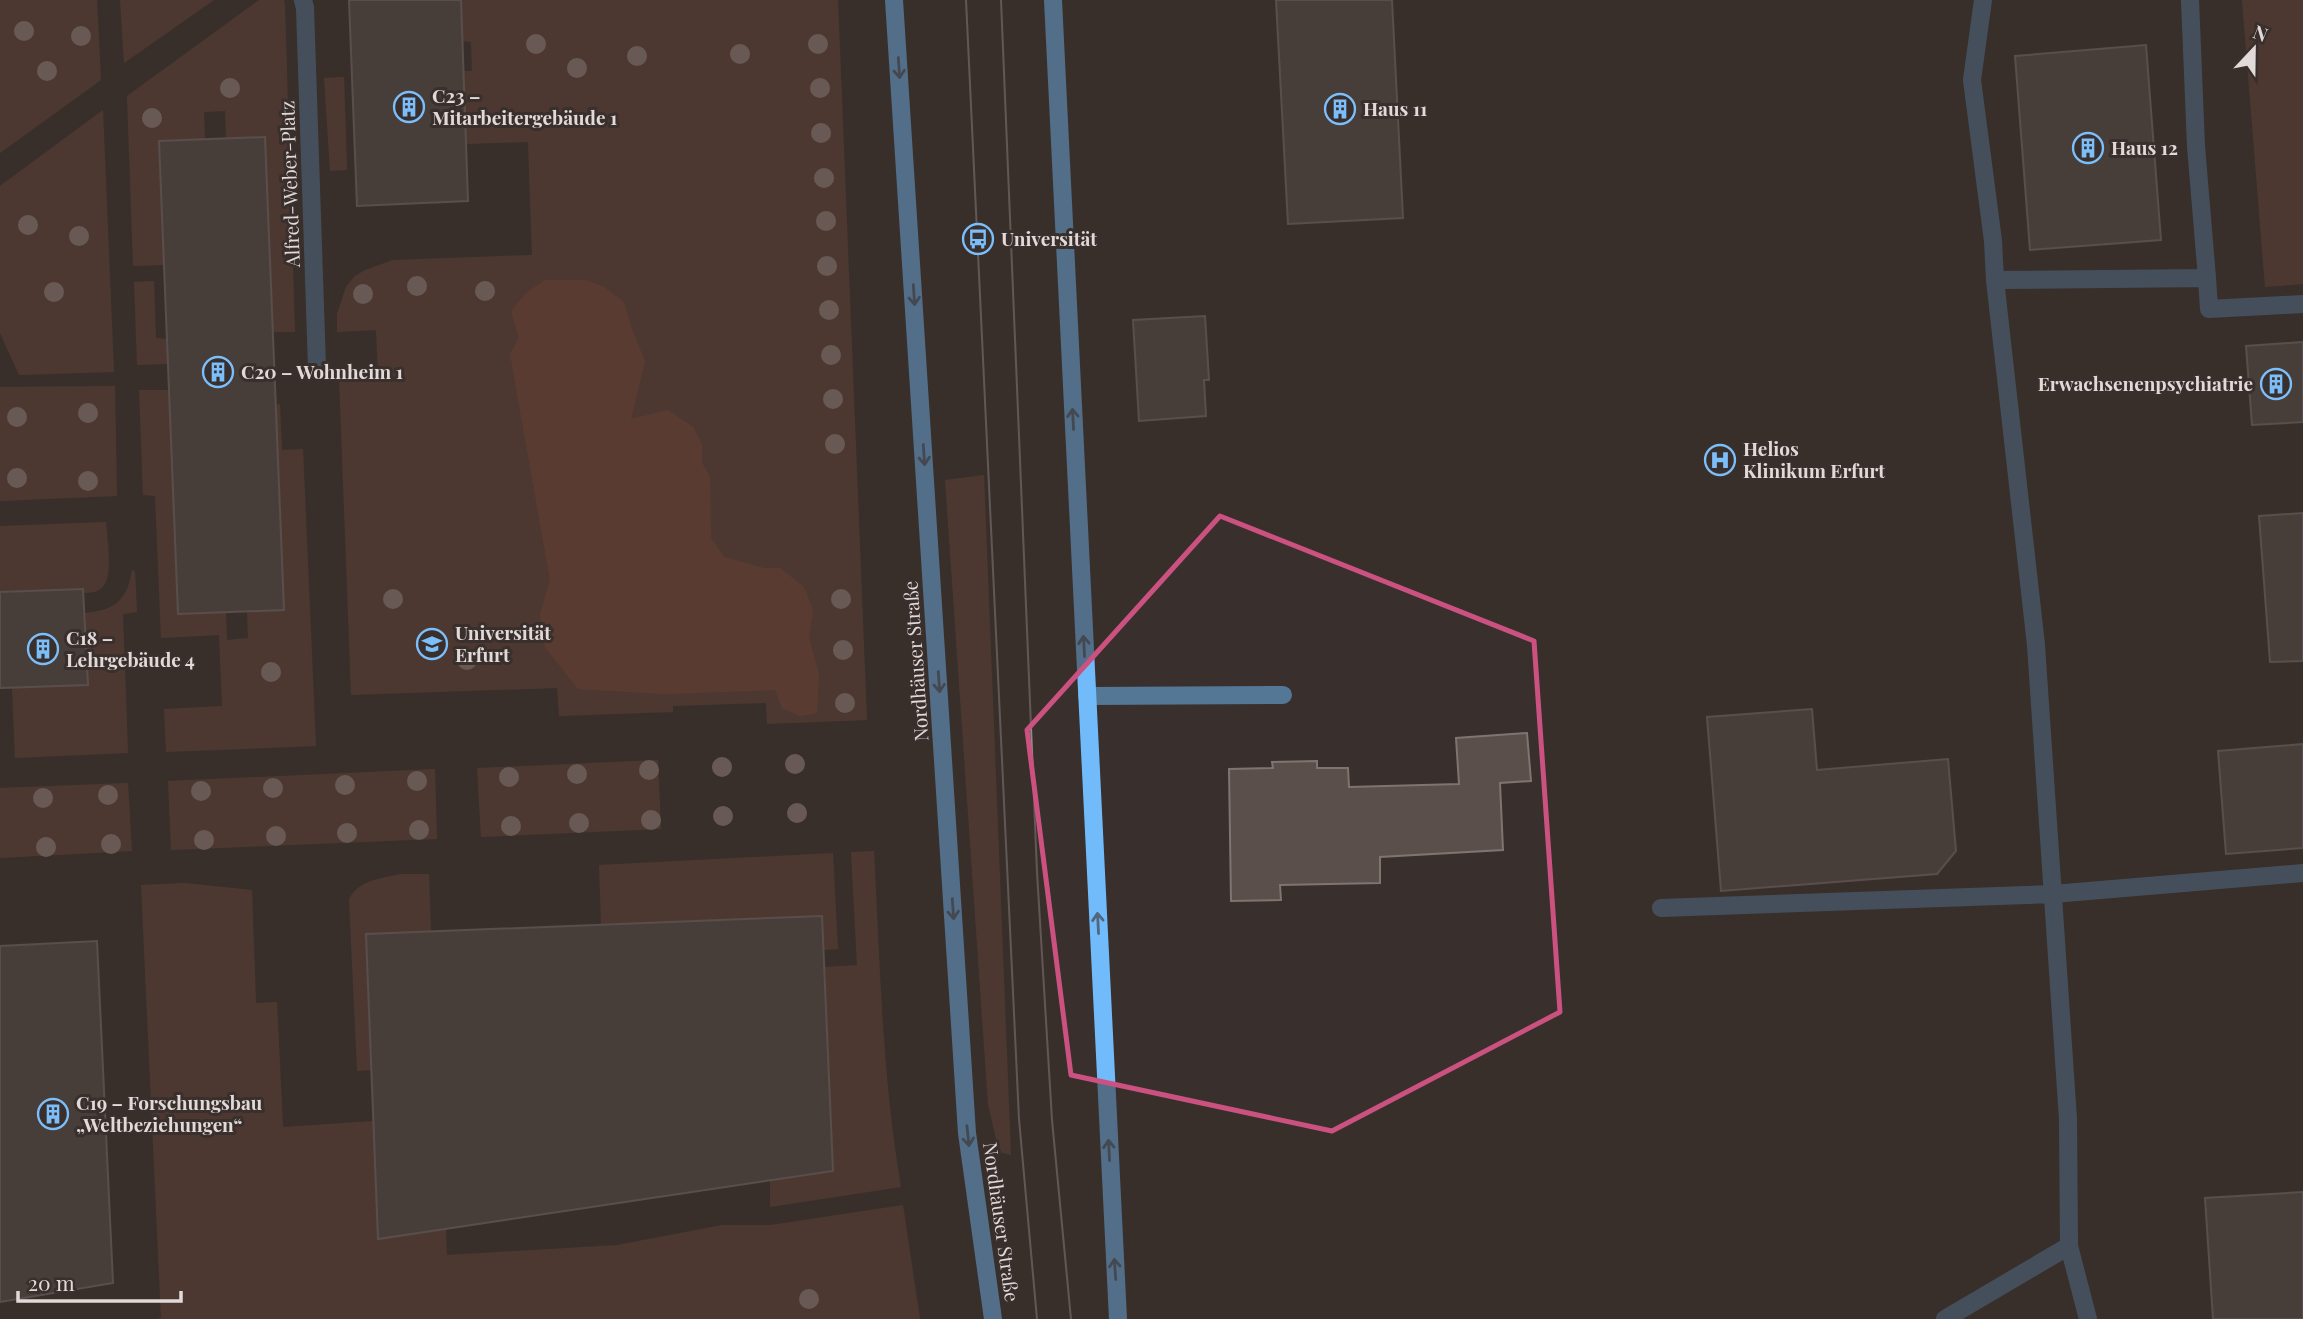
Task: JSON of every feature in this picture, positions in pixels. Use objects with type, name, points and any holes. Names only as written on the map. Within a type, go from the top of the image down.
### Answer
[{"type":"main road","name":"Nordhäuser Straße","points":[[894,0],[967,1133],[993,1319]]},
{"type":"main road","points":[[1053,0],[1118,1319]]},
{"type":"lane","name":"Alfred-Weber-Platz","points":[[303,0],[306,21],[317,367]]},
{"type":"lane","points":[[1983,0],[1972,80],[1993,241],[1995,280],[2036,645],[2068,1119],[2069,1246],[2088,1319]]},
{"type":"lane","points":[[2190,0],[2196,146],[2210,309],[2303,304]]},
{"type":"lane","points":[[1995,280],[2207,278]]},
{"type":"lane","points":[[1087,696],[1283,695]]},
{"type":"lane","points":[[1661,908],[2053,894],[2303,873]]},
{"type":"lane","points":[[1945,1319],[2069,1246]]},
{"type":"highlighted area","points":[[1220,516],[1534,641],[1560,1012],[1332,1131],[1071,1075],[1027,730]]},
{"type":"shaded area","points":[[0,0],[97,0],[101,80],[0,153]]},
{"type":"shaded area","points":[[120,0],[214,0],[124,63]]},
{"type":"shaded area","points":[[259,0],[284,0],[285,6],[295,332],[273,332],[265,137],[226,138],[225,111],[204,112],[205,139],[159,142],[164,265],[133,266],[127,96]]},
{"type":"shaded area","points":[[461,0],[838,0],[867,720],[767,724],[766,703],[673,706],[673,712],[559,716],[557,688],[351,695],[339,376],[378,373],[376,330],[337,332],[337,314],[346,287],[355,276],[365,270],[393,260],[532,255],[528,142],[466,144],[463,71],[472,71],[471,42],[462,41]]},
{"type":"shaded area","points":[[2242,0],[2303,0],[2303,284],[2265,287]]},
{"type":"shaded area","points":[[344,77],[347,170],[330,171],[324,78]]},
{"type":"shaded area","points":[[103,110],[114,372],[19,375],[0,333],[0,186]]},
{"type":"shaded area","points":[[545,280],[586,280],[604,287],[624,302],[645,361],[631,419],[668,410],[693,427],[702,444],[702,463],[710,477],[711,538],[724,557],[764,568],[780,568],[804,587],[813,610],[809,638],[819,674],[817,713],[800,716],[782,708],[775,690],[665,694],[578,689],[545,647],[540,614],[550,580],[510,354],[519,338],[511,311],[527,292]]},
{"type":"shaded area","points":[[154,281],[156,338],[167,339],[168,364],[137,365],[134,282]]},
{"type":"shaded area","points":[[115,386],[117,496],[0,501],[0,387]]},
{"type":"shaded area","points":[[139,390],[169,390],[178,614],[226,612],[227,640],[248,638],[247,611],[284,609],[276,405],[280,404],[282,450],[303,449],[316,746],[166,752],[164,709],[222,706],[219,635],[161,638],[155,496],[143,495]]},
{"type":"shaded area","points":[[984,475],[1011,1155],[999,1152],[988,1104],[945,480]]},
{"type":"shaded area","points":[[106,522],[108,572],[100,589],[86,593],[83,593],[83,589],[0,592],[0,526]]},
{"type":"shaded area","points":[[132,570],[135,571],[137,612],[123,614],[128,753],[15,758],[12,688],[88,685],[85,613],[104,609],[118,602],[127,589]]},
{"type":"shaded area","points":[[658,760],[661,829],[481,837],[477,768]]},
{"type":"shaded area","points":[[435,769],[437,839],[171,850],[168,781]]},
{"type":"shaded area","points":[[128,783],[132,851],[0,858],[0,788]]},
{"type":"shaded area","points":[[874,851],[886,1061],[901,1187],[770,1207],[770,1180],[833,1170],[825,967],[857,965],[851,852]]},
{"type":"shaded area","points":[[833,853],[838,949],[824,950],[822,917],[601,925],[599,865]]},
{"type":"shaded area","points":[[400,874],[429,874],[431,931],[366,935],[372,1070],[357,1071],[349,899],[364,884]]},
{"type":"shaded area","points":[[184,883],[252,890],[256,1003],[277,1002],[283,1127],[374,1121],[446,1228],[447,1255],[617,1245],[722,1225],[771,1225],[903,1205],[920,1319],[156,1319],[161,1318],[141,885]]},
{"type":"building","name":"C23 – Mitarbeitergebäude 1","points":[[349,0],[461,0],[468,201],[357,206]]},
{"type":"building","name":"Haus 11","points":[[1276,0],[1392,0],[1403,218],[1288,224]]},
{"type":"building","name":"Haus 12","points":[[2146,45],[2161,240],[2030,250],[2015,56]]},
{"type":"building","name":"C20 – Wohnheim 1","points":[[265,137],[284,610],[178,614],[159,141]]},
{"type":"building","points":[[1205,316],[1209,380],[1204,380],[1206,416],[1139,421],[1133,320]]},
{"type":"building","name":"Erwachsenenpsychiatrie","points":[[2303,342],[2303,422],[2252,425],[2246,346]]},
{"type":"building","points":[[2303,513],[2303,661],[2270,662],[2259,516]]},
{"type":"building","name":"C18 – Lehrgebäude 4","points":[[83,589],[88,685],[0,688],[0,592]]},
{"type":"building","points":[[1812,709],[1817,770],[1948,759],[1956,851],[1937,874],[1721,891],[1707,717]]},
{"type":"building","points":[[1527,733],[1531,781],[1500,783],[1503,850],[1380,857],[1380,883],[1280,885],[1281,900],[1231,901],[1229,769],[1273,768],[1272,762],[1317,761],[1317,768],[1348,768],[1349,787],[1459,784],[1456,738]]},
{"type":"building","points":[[2303,744],[2303,848],[2226,854],[2218,751]]},
{"type":"building","points":[[822,916],[833,1171],[378,1239],[366,934]]},
{"type":"building","name":"C19 – Forschungsbau „Weltbeziehungen“","points":[[97,941],[113,1283],[0,1302],[0,946]]},
{"type":"building","points":[[2303,1192],[2303,1319],[2213,1319],[2205,1198]]},
{"type":"tram line","points":[[966,0],[1019,1119],[1037,1319]]},
{"type":"tram line","points":[[1001,0],[1037,872],[1052,1120],[1071,1319]]},
{"type":"place","name":"C23 – Mitarbeitergebäude 1","points":[[409,107]]},
{"type":"place","name":"Haus 11","points":[[1340,109]]},
{"type":"place","name":"Haus 12","points":[[2088,148]]},
{"type":"place","name":"Universität","points":[[978,239]]},
{"type":"place","name":"C20 – Wohnheim 1","points":[[218,372]]},
{"type":"place","name":"Erwachsenenpsychiatrie","points":[[2276,384]]},
{"type":"place","name":"Helios Klinikum Erfurt","points":[[1720,460]]},
{"type":"place","name":"Universität Erfurt","points":[[432,644]]},
{"type":"place","name":"C18 – Lehrgebäude 4","points":[[43,649]]},
{"type":"place","name":"C19 – Forschungsbau „Weltbeziehungen“","points":[[53,1114]]}]
